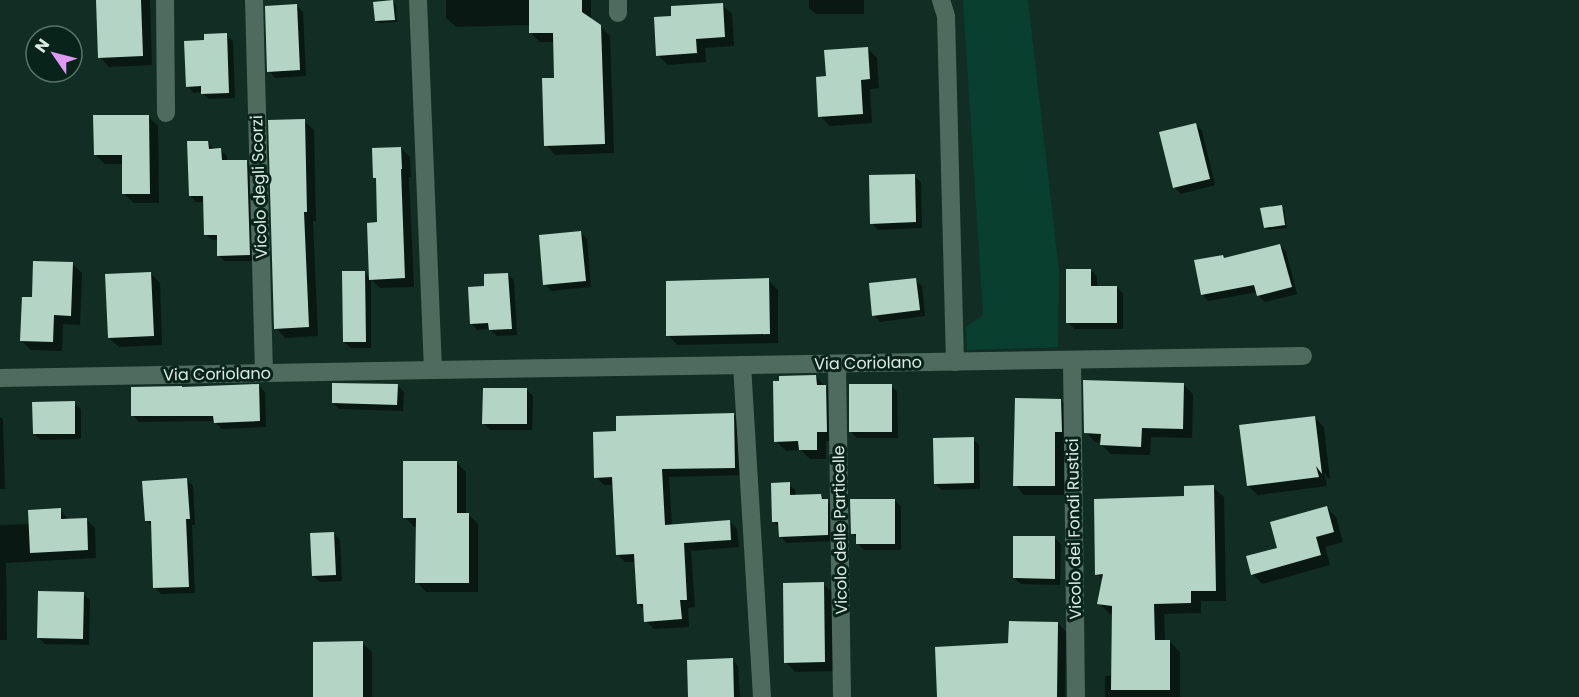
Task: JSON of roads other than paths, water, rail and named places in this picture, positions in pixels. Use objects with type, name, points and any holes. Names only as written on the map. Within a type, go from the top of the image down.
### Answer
[{"type":"street","points":[[165,0],[166,113]]},
{"type":"street","name":"Vicolo degli Scorzi","points":[[254,0],[264,373]]},
{"type":"street","points":[[418,0],[433,370]]},
{"type":"street","points":[[941,0],[946,16],[955,362]]},
{"type":"street","name":"Via Coriolano","points":[[0,378],[1303,356]]},
{"type":"street","name":"Vicolo dei Fondi Rustici","points":[[1072,360],[1076,697]]},
{"type":"street","name":"Vicolo delle Particelle","points":[[837,364],[842,697]]},
{"type":"street","points":[[742,365],[762,697]]}]
